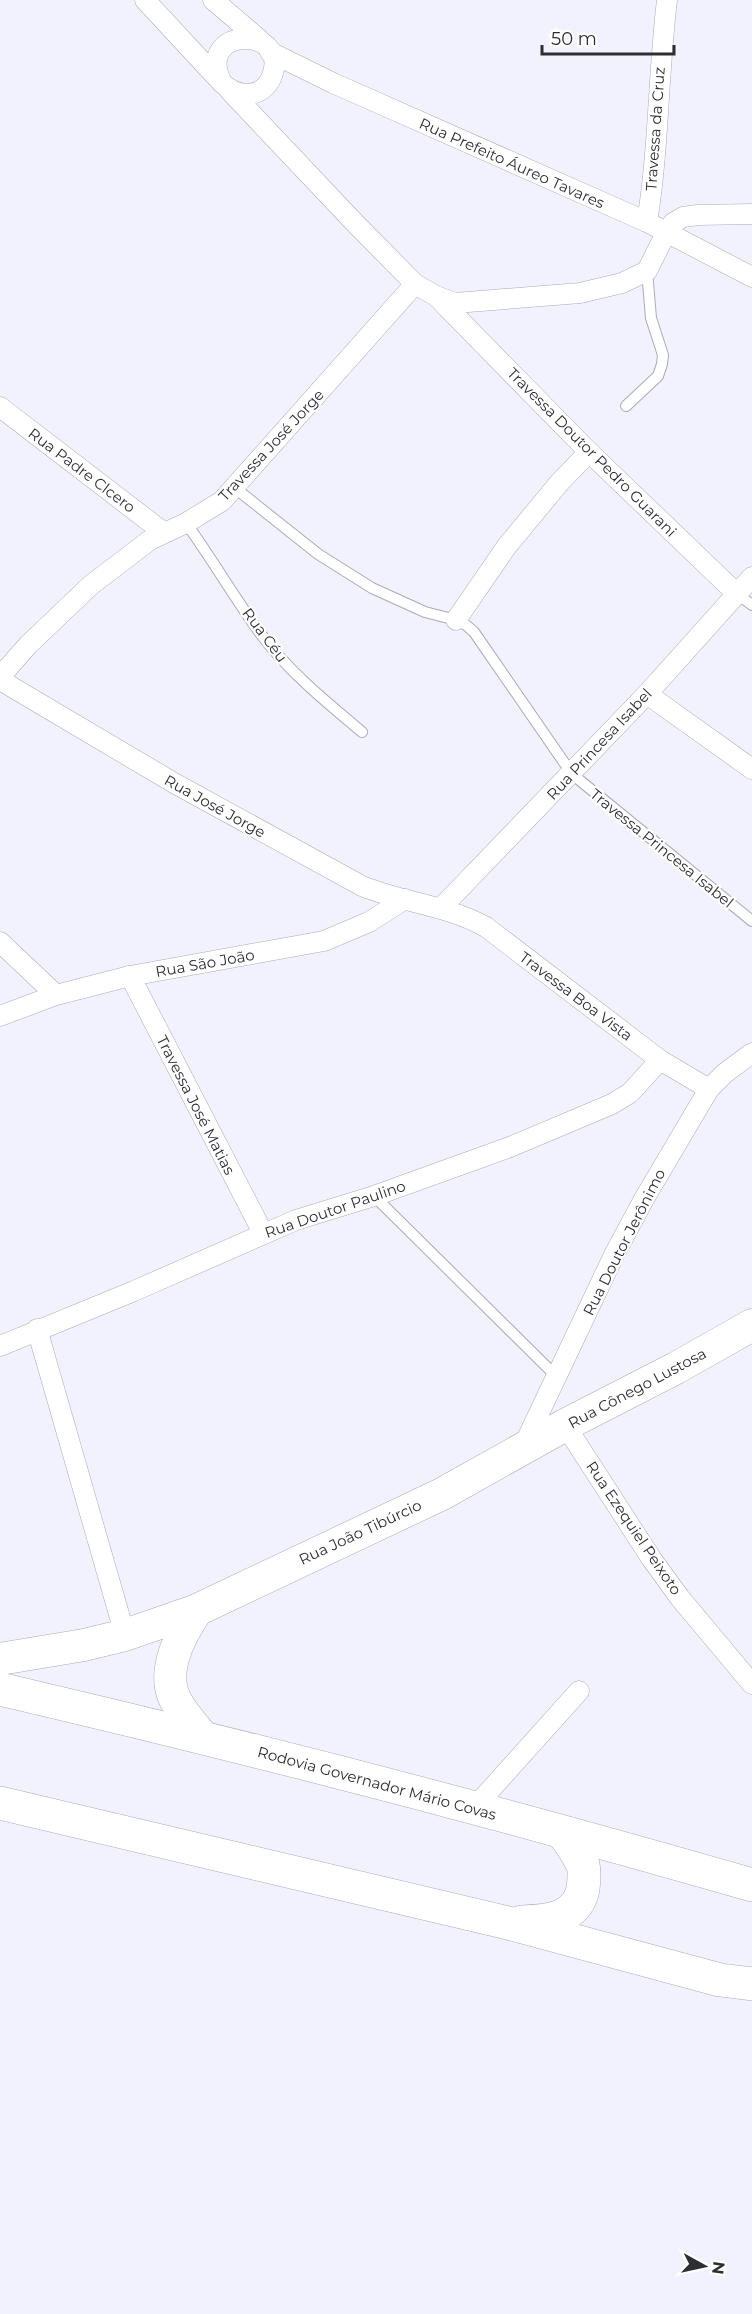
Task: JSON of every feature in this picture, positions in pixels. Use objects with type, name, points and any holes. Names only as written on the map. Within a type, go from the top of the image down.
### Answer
[{"type":"highway","name":"Rodovia Governador Mário Covas","points":[[0,1689],[203,1737],[474,1808],[752,1885]]},
{"type":"highway","points":[[0,1803],[508,1923],[720,1980],[752,1984]]},
{"type":"highway","points":[[508,1923],[550,1920],[574,1908],[581,1897],[584,1869],[563,1833]]},
{"type":"main road","name":"Rua Cônego Lustosa","points":[[522,1450],[752,1325]]},
{"type":"main road","name":"Rua João Tibúrcio","points":[[0,1659],[84,1645],[125,1635],[197,1610],[442,1494],[522,1450]]},
{"type":"main road","points":[[197,1610],[177,1645],[172,1665],[171,1683],[176,1701],[203,1737]]},
{"type":"street","points":[[145,0],[415,284],[454,303],[580,292],[622,283],[647,271],[666,233],[673,223],[683,217],[752,214]]},
{"type":"street","name":"Rua Prefeito Áureo Tavares","points":[[213,0],[268,49],[342,87],[647,222],[752,277]]},
{"type":"street","name":"Travessa da Cruz","points":[[647,222],[652,187],[660,59],[667,0]]},
{"type":"street","points":[[249,37],[268,49],[274,70],[265,87],[248,95],[226,87],[218,75],[218,56],[231,41],[249,37]]},
{"type":"street","name":"Travessa José Jorge","points":[[0,678],[28,645],[77,596],[150,540],[186,523],[222,501],[235,489],[415,284]]},
{"type":"street","name":"Travessa Doutor Pedro Guarani","points":[[436,296],[590,452],[744,599]]},
{"type":"street","name":"Rua Padre Clcero","points":[[0,407],[163,532]]},
{"type":"street","points":[[456,621],[507,546],[560,482],[590,452]]},
{"type":"street","name":"Rua Princesa Isabel","points":[[441,908],[647,694],[744,599],[752,577]]},
{"type":"street","name":"Rua José Jorge","points":[[0,678],[174,783],[362,886],[380,893],[441,908]]},
{"type":"street","points":[[647,694],[752,769]]},
{"type":"street","name":"Rua São João","points":[[0,1016],[56,995],[130,976],[324,941],[369,922],[405,899]]},
{"type":"street","name":"Travessa Boa Vista","points":[[441,908],[486,927],[660,1060],[709,1089]]},
{"type":"street","points":[[0,942],[56,995]]},
{"type":"street","name":"Travessa José Matias","points":[[130,976],[263,1233]]},
{"type":"street","name":"Rua Doutor Jerônimo","points":[[522,1450],[619,1246],[644,1199],[709,1089],[725,1073],[750,1057]]},
{"type":"street","name":"Rua Doutor Paulino","points":[[2,1342],[134,1291],[296,1220],[374,1196],[510,1147],[612,1104],[630,1093],[660,1060]]},
{"type":"street","points":[[37,1329],[125,1635]]},
{"type":"street","name":"Rua Ezequiel Peixoto","points":[[565,1425],[651,1558],[680,1598],[752,1684]]},
{"type":"street","points":[[474,1808],[579,1691]]},
{"type":"lane","points":[[626,406],[658,376],[662,364],[663,355],[651,318],[647,271]]},
{"type":"lane","points":[[235,489],[318,554],[372,588],[425,612],[456,621]]},
{"type":"lane","name":"Rua Céu","points":[[186,523],[261,634],[304,684],[362,732]]},
{"type":"lane","name":"Travessa Princesa Isabel","points":[[456,621],[474,633],[572,774],[752,921]]},
{"type":"lane","points":[[374,1196],[557,1377]]}]
